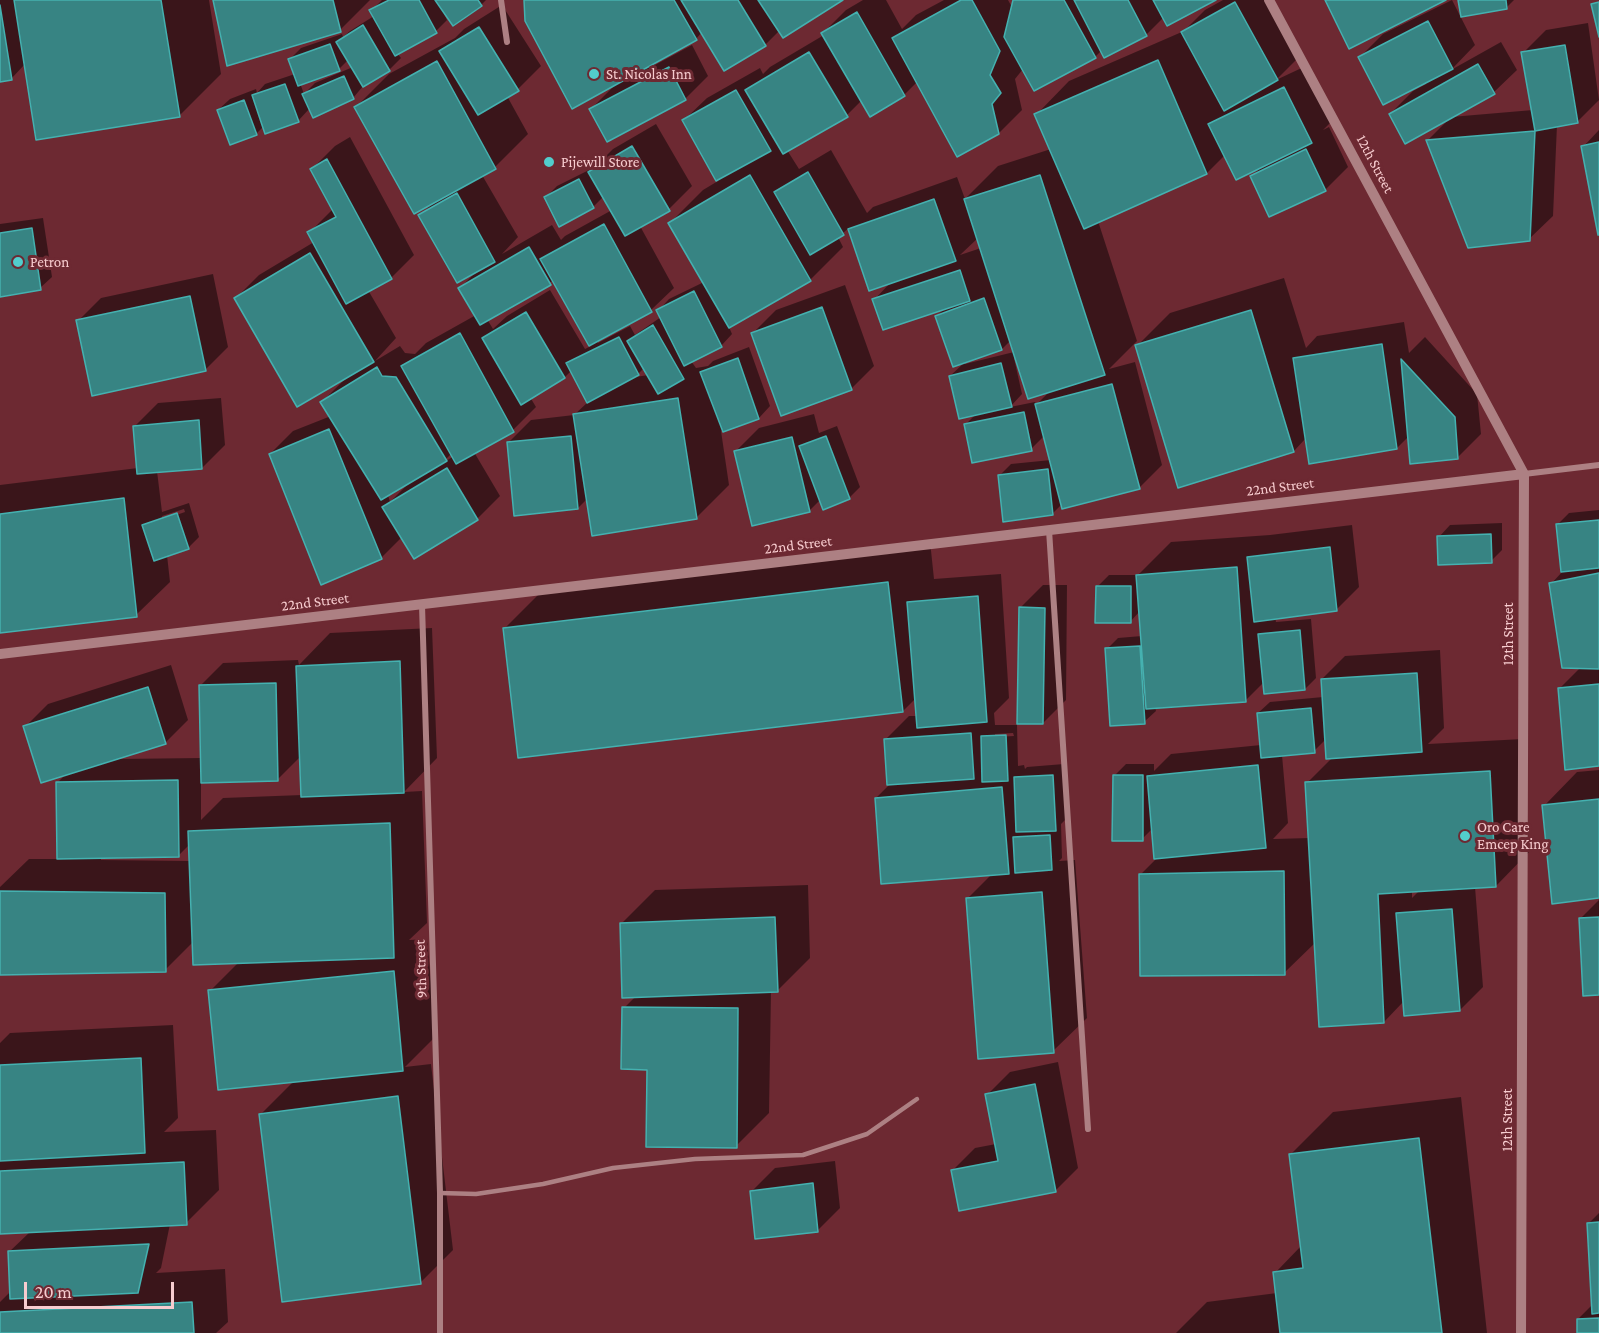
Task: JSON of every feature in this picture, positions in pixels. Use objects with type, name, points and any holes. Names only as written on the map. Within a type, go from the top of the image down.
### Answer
[{"type":"street","points":[[501,0],[507,42]]},
{"type":"street","name":"12th Street","points":[[1269,0],[1524,474],[1521,1333]]},
{"type":"street","name":"22nd Street","points":[[0,654],[1599,465]]},
{"type":"street","points":[[1049,530],[1088,1129]]},
{"type":"street","name":"9th Street","points":[[422,605],[440,1193],[440,1333]]},
{"type":"lane","points":[[440,1193],[476,1194],[543,1184],[613,1168],[695,1159],[803,1155],[867,1134],[917,1099]]},
{"type":"building","points":[[14,0],[161,0],[180,117],[36,140]]},
{"type":"building","points":[[213,0],[333,0],[341,32],[227,66]]},
{"type":"building","points":[[389,0],[419,0],[437,33],[395,56],[369,10]]},
{"type":"building","points":[[435,0],[478,0],[482,6],[453,26]]},
{"type":"building","name":"St. Nicolas Inn","points":[[524,0],[674,0],[697,40],[572,109],[525,21]]},
{"type":"building","points":[[681,0],[738,0],[766,46],[724,71]]},
{"type":"building","points":[[758,0],[843,0],[783,38]]},
{"type":"building","points":[[961,0],[972,0],[1000,51],[990,75],[1001,93],[992,104],[999,134],[957,157],[892,38]]},
{"type":"building","points":[[1013,0],[1064,0],[1096,58],[1034,91],[1004,37]]},
{"type":"building","points":[[1074,0],[1128,0],[1147,36],[1104,58]]},
{"type":"building","points":[[1153,0],[1216,0],[1167,26]]},
{"type":"building","points":[[1325,0],[1446,0],[1349,49]]},
{"type":"building","points":[[1458,0],[1506,0],[1507,9],[1461,17]]},
{"type":"building","points":[[1235,2],[1278,80],[1224,111],[1181,32]]},
{"type":"building","points":[[1599,2],[1599,37],[1591,4]]},
{"type":"building","points":[[0,5],[12,80],[0,82]]},
{"type":"building","points":[[857,12],[905,96],[870,117],[821,33]]},
{"type":"building","points":[[1428,21],[1453,69],[1383,105],[1358,57]]},
{"type":"building","points":[[363,25],[390,71],[363,87],[336,42]]},
{"type":"building","points":[[479,27],[519,91],[478,115],[439,51]]},
{"type":"building","points":[[330,44],[340,71],[298,86],[288,59]]},
{"type":"building","points":[[1565,45],[1578,123],[1535,131],[1521,52]]},
{"type":"building","points":[[809,52],[848,117],[783,154],[745,90]]},
{"type":"building","points":[[1158,60],[1207,174],[1084,229],[1034,114]]},
{"type":"building","points":[[437,61],[496,169],[414,214],[354,107]]},
{"type":"building","points":[[1478,64],[1495,94],[1405,144],[1389,114]]},
{"type":"building","points":[[669,67],[686,100],[607,142],[589,109]]},
{"type":"building","points":[[344,76],[354,99],[313,118],[302,94]]},
{"type":"building","points":[[285,84],[299,122],[265,134],[252,95]]},
{"type":"building","points":[[1284,87],[1312,143],[1236,180],[1208,124]]},
{"type":"building","points":[[736,90],[771,151],[716,181],[682,120]]},
{"type":"building","points":[[244,100],[257,135],[230,145],[217,110]]},
{"type":"building","points":[[1535,131],[1530,241],[1468,248],[1426,140]]},
{"type":"building","points":[[1599,142],[1599,235],[1598,235],[1581,146]]},
{"type":"building","points":[[632,146],[670,211],[625,236],[588,172]]},
{"type":"building","points":[[1306,149],[1326,191],[1269,217],[1250,176]]},
{"type":"building","points":[[327,159],[392,279],[346,304],[307,232],[336,217],[310,169]]},
{"type":"building","points":[[808,172],[844,235],[810,255],[774,192]]},
{"type":"building","points":[[750,175],[811,281],[729,328],[668,223]]},
{"type":"building","points":[[1040,175],[1105,375],[1028,399],[964,199]]},
{"type":"building","points":[[579,179],[594,208],[559,227],[544,197]]},
{"type":"building","points":[[457,193],[495,262],[457,283],[418,215]]},
{"type":"building","points":[[934,199],[956,261],[869,291],[848,229]]},
{"type":"building","points":[[604,224],[652,312],[589,346],[540,259]]},
{"type":"building","name":"Petron","points":[[32,228],[41,290],[0,297],[0,233]]},
{"type":"building","points":[[529,247],[551,285],[480,325],[458,288]]},
{"type":"building","points":[[310,253],[374,362],[297,407],[234,298]]},
{"type":"building","points":[[960,270],[970,301],[883,330],[872,299]]},
{"type":"building","points":[[694,291],[722,347],[684,366],[656,310]]},
{"type":"building","points":[[190,296],[206,371],[92,396],[76,320]]},
{"type":"building","points":[[984,298],[1002,350],[953,367],[935,316]]},
{"type":"building","points":[[822,307],[852,390],[781,416],[751,333]]},
{"type":"building","points":[[1251,310],[1294,452],[1178,488],[1135,345]]},
{"type":"building","points":[[526,312],[565,378],[521,405],[482,338]]},
{"type":"building","points":[[653,325],[684,379],[658,394],[627,341]]},
{"type":"building","points":[[460,333],[514,432],[456,464],[401,366]]},
{"type":"building","points":[[619,337],[639,375],[587,403],[566,363]]},
{"type":"building","points":[[1382,344],[1397,449],[1309,464],[1293,358]]},
{"type":"building","points":[[738,358],[759,419],[723,432],[700,372]]},
{"type":"building","points":[[1401,359],[1455,417],[1458,459],[1410,464]]},
{"type":"building","points":[[1001,363],[1012,407],[959,419],[949,376]]},
{"type":"building","points":[[377,367],[382,376],[396,377],[447,461],[381,500],[320,402]]},
{"type":"building","points":[[1112,384],[1140,489],[1062,509],[1035,404]]},
{"type":"building","points":[[678,398],[697,519],[592,536],[573,414]]},
{"type":"building","points":[[1024,412],[1032,451],[972,463],[964,424]]},
{"type":"building","points":[[199,420],[202,469],[137,474],[133,426]]},
{"type":"building","points":[[329,429],[382,559],[321,585],[269,454]]},
{"type":"building","points":[[571,436],[578,509],[514,516],[507,442]]},
{"type":"building","points":[[826,436],[850,499],[823,510],[799,446]]},
{"type":"building","points":[[792,437],[810,512],[752,526],[734,451]]},
{"type":"building","points":[[447,468],[478,520],[414,559],[382,507]]},
{"type":"building","points":[[1048,469],[1053,515],[1003,522],[998,475]]},
{"type":"building","points":[[124,498],[137,617],[0,633],[0,514]]},
{"type":"building","points":[[177,513],[189,549],[154,561],[142,525]]},
{"type":"building","points":[[1599,520],[1599,568],[1561,572],[1556,524]]},
{"type":"building","points":[[1491,534],[1492,563],[1438,565],[1437,536]]},
{"type":"building","points":[[1330,547],[1337,611],[1254,622],[1247,557]]},
{"type":"building","points":[[1237,567],[1246,702],[1146,709],[1136,575]]},
{"type":"building","points":[[1599,573],[1599,669],[1562,668],[1549,583]]},
{"type":"building","points":[[888,582],[903,712],[518,758],[503,628]]},
{"type":"building","points":[[1096,586],[1131,586],[1131,623],[1095,623]]},
{"type":"building","points":[[978,596],[987,722],[917,728],[907,602]]},
{"type":"building","points":[[1019,607],[1045,608],[1043,724],[1017,724]]},
{"type":"building","points":[[1300,630],[1305,690],[1264,694],[1258,634]]},
{"type":"building","points":[[1140,646],[1145,724],[1110,726],[1105,648]]},
{"type":"building","points":[[400,661],[404,793],[301,797],[296,666]]},
{"type":"building","points":[[1417,673],[1422,752],[1326,759],[1321,679]]},
{"type":"building","points":[[276,683],[278,781],[201,783],[199,685]]},
{"type":"building","points":[[1599,684],[1599,766],[1565,770],[1558,688]]},
{"type":"building","points":[[148,687],[166,744],[41,783],[23,726]]},
{"type":"building","points":[[1311,708],[1315,753],[1261,758],[1257,713]]},
{"type":"building","points":[[971,733],[974,779],[887,785],[884,739]]},
{"type":"building","points":[[1006,735],[1008,781],[982,782],[981,736]]},
{"type":"building","points":[[1258,765],[1266,848],[1154,859],[1147,776]]},
{"type":"building","points":[[1490,771],[1496,887],[1378,894],[1384,1023],[1319,1027],[1305,782]]},
{"type":"building","points":[[1053,775],[1056,831],[1016,832],[1014,777]]},
{"type":"building","points":[[1113,775],[1143,775],[1143,841],[1112,841]]},
{"type":"building","points":[[178,780],[179,857],[57,859],[56,782]]},
{"type":"building","points":[[1002,787],[1009,874],[881,884],[875,798]]},
{"type":"building","points":[[1599,799],[1599,898],[1552,904],[1542,805]]},
{"type":"building","points":[[390,823],[394,958],[193,965],[188,831]]},
{"type":"building","points":[[1050,835],[1052,870],[1015,873],[1013,837]]},
{"type":"building","points":[[1284,871],[1285,975],[1140,976],[1139,874]]},
{"type":"building","points":[[0,891],[165,893],[166,972],[0,975]]},
{"type":"building","points":[[1042,892],[1054,1053],[978,1059],[966,898]]},
{"type":"building","points":[[1452,909],[1460,1011],[1404,1016],[1396,913]]},
{"type":"building","points":[[775,917],[778,992],[622,998],[620,923]]},
{"type":"building","points":[[1599,917],[1599,995],[1583,996],[1579,918]]},
{"type":"building","points":[[394,971],[403,1071],[218,1090],[208,990]]},
{"type":"building","points":[[622,1007],[738,1008],[737,1148],[646,1147],[647,1070],[621,1069]]},
{"type":"building","points":[[141,1058],[145,1153],[0,1161],[0,1065]]},
{"type":"building","points":[[1035,1084],[1056,1192],[959,1211],[951,1170],[998,1161],[985,1094]]},
{"type":"building","points":[[398,1096],[421,1284],[282,1302],[259,1114]]},
{"type":"building","points":[[1419,1138],[1442,1333],[1280,1333],[1273,1272],[1303,1268],[1289,1154]]},
{"type":"building","points":[[184,1162],[187,1225],[0,1234],[0,1171]]},
{"type":"building","points":[[813,1183],[818,1232],[755,1239],[750,1191]]},
{"type":"building","points":[[1599,1222],[1599,1313],[1592,1314],[1587,1223]]},
{"type":"building","points":[[149,1244],[138,1293],[10,1299],[8,1251]]},
{"type":"building","points":[[192,1302],[194,1333],[0,1333],[0,1312]]},
{"type":"building","points":[[1599,1318],[1599,1333],[1577,1333],[1577,1319]]},
{"type":"place","name":"St. Nicolas Inn","points":[[594,74]]},
{"type":"place","name":"Pijewill Store","points":[[549,162]]},
{"type":"place","name":"Petron","points":[[18,262]]},
{"type":"place","name":"Oro Care Emcep King","points":[[1465,836]]}]
